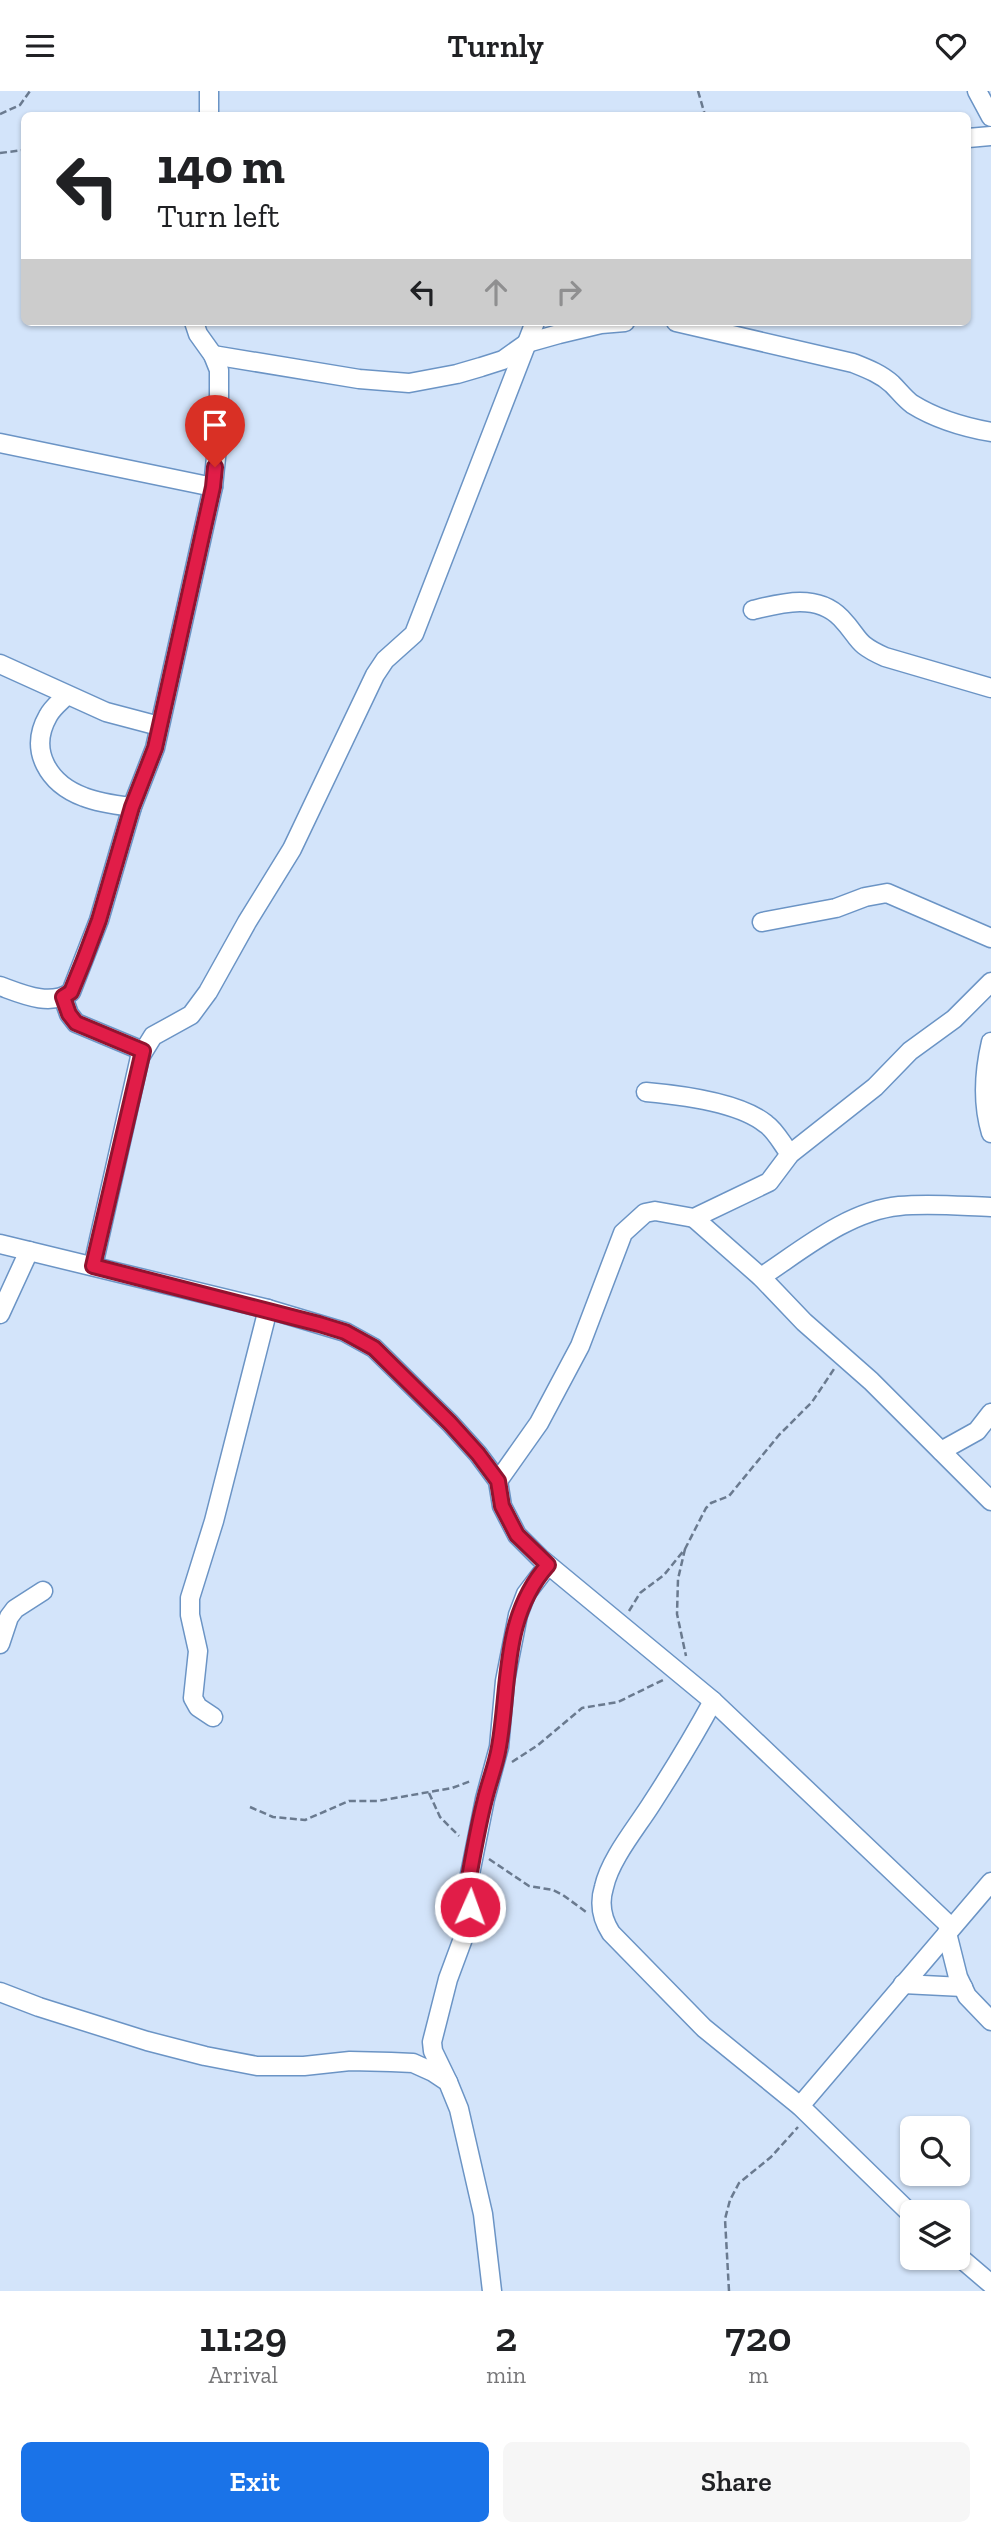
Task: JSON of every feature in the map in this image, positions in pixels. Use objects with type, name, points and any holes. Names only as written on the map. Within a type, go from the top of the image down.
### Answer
[{"type":"street","points":[[209,91],[209,112]]},
{"type":"street","points":[[978,91],[991,117]]},
{"type":"street","points":[[971,138],[991,136]]},
{"type":"street","points":[[0,986],[33,998],[63,997],[71,992],[99,920],[132,807],[155,748],[213,487],[219,428],[219,370],[195,326]]},
{"type":"street","points":[[93,1266],[143,1051],[153,1036],[191,1015],[208,992],[292,849],[375,675],[385,660],[414,635],[534,326]]},
{"type":"street","points":[[213,355],[359,379],[409,383],[457,374],[503,360],[527,343],[595,326]]},
{"type":"street","points":[[693,326],[853,363],[874,371],[890,382],[910,402],[935,417],[971,429],[991,432]]},
{"type":"street","points":[[0,443],[213,487]]},
{"type":"street","points":[[753,610],[790,601],[811,602],[836,614],[857,641],[868,649],[885,657],[991,688]]},
{"type":"street","points":[[0,664],[106,712],[159,726]]},
{"type":"street","points":[[66,696],[49,714],[41,732],[40,754],[46,769],[67,789],[86,798],[132,807]]},
{"type":"street","points":[[762,922],[836,908],[864,897],[887,893],[991,938]]},
{"type":"street","points":[[694,1218],[769,1182],[790,1154],[875,1087],[910,1051],[954,1019],[991,982]]},
{"type":"street","points":[[63,997],[69,1014],[76,1023],[143,1051]]},
{"type":"street","points":[[991,1042],[985,1072],[985,1103],[991,1133]]},
{"type":"street","points":[[646,1092],[669,1094],[747,1113],[766,1123],[790,1154]]},
{"type":"street","points":[[761,1277],[832,1230],[873,1211],[899,1206],[991,1207]]},
{"type":"street","points":[[498,1481],[539,1423],[580,1346],[623,1233],[645,1213],[655,1211],[694,1218],[761,1277],[804,1322],[872,1381],[991,1501]]},
{"type":"street","points":[[0,1244],[268,1309],[345,1332],[374,1348],[478,1454],[498,1481],[502,1506],[517,1535],[548,1565],[713,1701],[949,1930],[958,1977],[967,1996],[991,2021]]},
{"type":"street","points":[[0,1314],[29,1251]]},
{"type":"street","points":[[213,1717],[198,1707],[193,1698],[198,1651],[190,1615],[190,1598],[214,1521],[268,1309]]},
{"type":"street","points":[[941,1451],[977,1430],[991,1413]]},
{"type":"street","points":[[492,2291],[475,2171],[459,2109],[433,2051],[432,2042],[448,1979],[471,1917],[466,1894],[485,1799],[499,1747],[510,1646],[526,1594],[548,1565]]},
{"type":"street","points":[[0,1644],[9,1617],[15,1609],[43,1591]]},
{"type":"street","points":[[713,1701],[683,1756],[618,1856],[604,1886],[604,1922],[611,1933],[704,2028],[804,2111],[900,2203]]},
{"type":"street","points":[[804,2111],[904,1984],[991,1882]]},
{"type":"street","points":[[904,1984],[963,1987]]},
{"type":"street","points":[[0,1992],[39,2007],[205,2056],[257,2066],[304,2066],[350,2061],[413,2063],[448,2082]]},
{"type":"street","points":[[970,2266],[991,2284]]},
{"type":"path","points":[[0,114],[20,105],[30,91]]},
{"type":"path","points":[[698,91],[704,112]]},
{"type":"path","points":[[0,153],[21,150]]},
{"type":"path","points":[[621,1623],[640,1593],[664,1575],[685,1549],[706,1508],[711,1503],[729,1496],[770,1445],[812,1402],[844,1357]]},
{"type":"path","points":[[250,1807],[273,1817],[305,1820],[349,1801],[378,1801],[452,1788],[521,1758],[582,1708],[618,1702],[686,1678],[677,1614],[678,1579],[685,1549]]},
{"type":"path","points":[[429,1792],[440,1817],[475,1849],[529,1886],[553,1890],[604,1922]]},
{"type":"path","points":[[729,2291],[725,2219],[730,2200],[739,2183],[771,2157],[804,2111]]},
{"type":"route","points":[[215,467],[213,487],[155,748],[132,807],[99,920],[77,980],[71,992],[63,997],[69,1014],[76,1023],[143,1051],[93,1266],[268,1309],[345,1332],[374,1348],[391,1362],[478,1454],[498,1481],[502,1506],[517,1535],[548,1565],[526,1594],[510,1646],[499,1747],[485,1799],[466,1894],[470,1907]]}]
